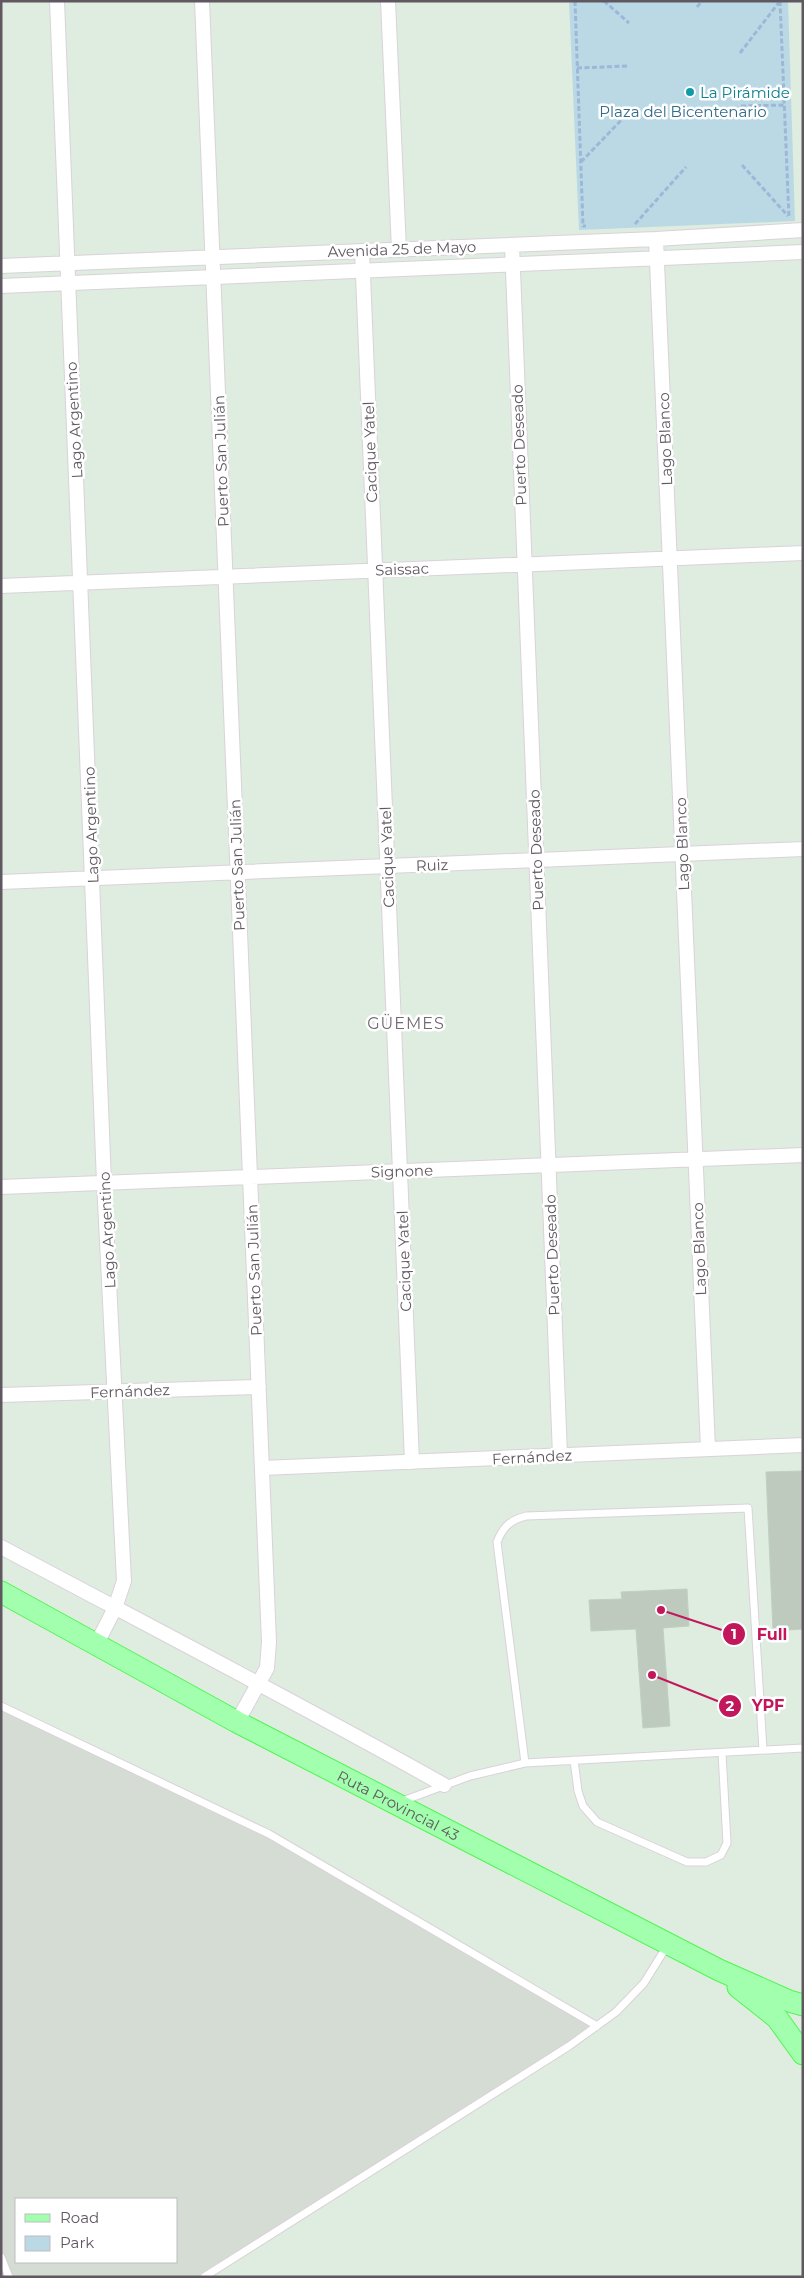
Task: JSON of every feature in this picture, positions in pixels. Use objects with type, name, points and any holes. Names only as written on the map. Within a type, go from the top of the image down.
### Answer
[{"type":"main road","name":"Ruta Provincial 43","points":[[1,1592],[98,1643],[237,1722],[719,1970],[789,2001],[803,2004]]},
{"type":"main road","points":[[719,1970],[777,2018],[803,2054]]},
{"type":"street","name":"Lago Argentino","points":[[57,1],[67,282],[82,582],[104,1182],[124,1581],[115,1608],[98,1643]]},
{"type":"street","name":"Puerto San Julián","points":[[202,1],[269,1642],[267,1668],[237,1722]]},
{"type":"street","points":[[388,1],[399,250]]},
{"type":"street","name":"Avenida 25 de Mayo","points":[[1,266],[656,239],[803,230]]},
{"type":"street","name":"Lago Blanco","points":[[656,239],[708,1449]]},
{"type":"street","name":"Puerto Deseado","points":[[512,245],[560,1455]]},
{"type":"street","name":"Cacique Yatel","points":[[362,251],[412,1462]]},
{"type":"street","name":"Avenida 25 de Mayo","points":[[1,286],[803,252]]},
{"type":"street","name":"Saissac","points":[[1,586],[803,552]]},
{"type":"street","name":"Ruiz","points":[[1,882],[803,849]]},
{"type":"street","name":"Signone","points":[[1,1187],[803,1155]]},
{"type":"street","name":"Fernández","points":[[1,1394],[259,1387]]},
{"type":"street","name":"Fernández","points":[[262,1468],[803,1445]]},
{"type":"street","points":[[1,1547],[303,1706],[444,1785]]},
{"type":"lane","points":[[525,1763],[497,1542],[502,1528],[515,1519],[526,1516],[748,1508],[763,1750]]},
{"type":"lane","points":[[1,1706],[269,1834],[597,2026]]},
{"type":"lane","points":[[396,1803],[470,1776],[525,1763],[803,1748]]},
{"type":"lane","points":[[574,1760],[578,1791],[583,1806],[597,1822],[686,1862],[706,1862],[721,1856],[727,1843],[722,1752]]},
{"type":"lane","points":[[204,2277],[569,2046],[597,2026],[616,2012],[644,1982],[669,1944]]},
{"type":"lane","points":[[1,2257],[9,2277]]},
{"type":"path","points":[[575,1],[583,226],[592,226]]},
{"type":"path","points":[[604,1],[629,23]]},
{"type":"path","points":[[697,7],[702,1]]},
{"type":"path","points":[[740,52],[780,1]]},
{"type":"path","points":[[780,1],[789,218]]},
{"type":"path","points":[[577,68],[628,66]]},
{"type":"path","points":[[741,106],[785,105]]},
{"type":"path","points":[[581,162],[628,113]]},
{"type":"path","points":[[742,165],[789,218]]},
{"type":"path","points":[[634,224],[686,167]]},
{"type":"path","points":[[780,218],[789,218]]},
{"type":"path","points":[[626,224],[644,224]]},
{"type":"shaded area","points":[[1,1706],[269,1834],[597,2026],[204,2277],[1,2277]]},
{"type":"green space","name":"Plaza del Bicentenario","points":[[569,1],[788,1],[795,221],[579,230]]},
{"type":"building","points":[[803,1471],[803,1629],[773,1631],[766,1472]]},
{"type":"building","points":[[687,1589],[689,1626],[663,1628],[670,1726],[643,1728],[636,1629],[591,1631],[589,1600],[622,1599],[621,1592]]},
{"type":"place","name":"La Pirámide","points":[[690,92]]},
{"type":"place","name":"Full","points":[[661,1610]]},
{"type":"place","name":"YPF","points":[[652,1675]]},
{"type":"district","name":"GÜEMES","points":[[406,1023]]}]
